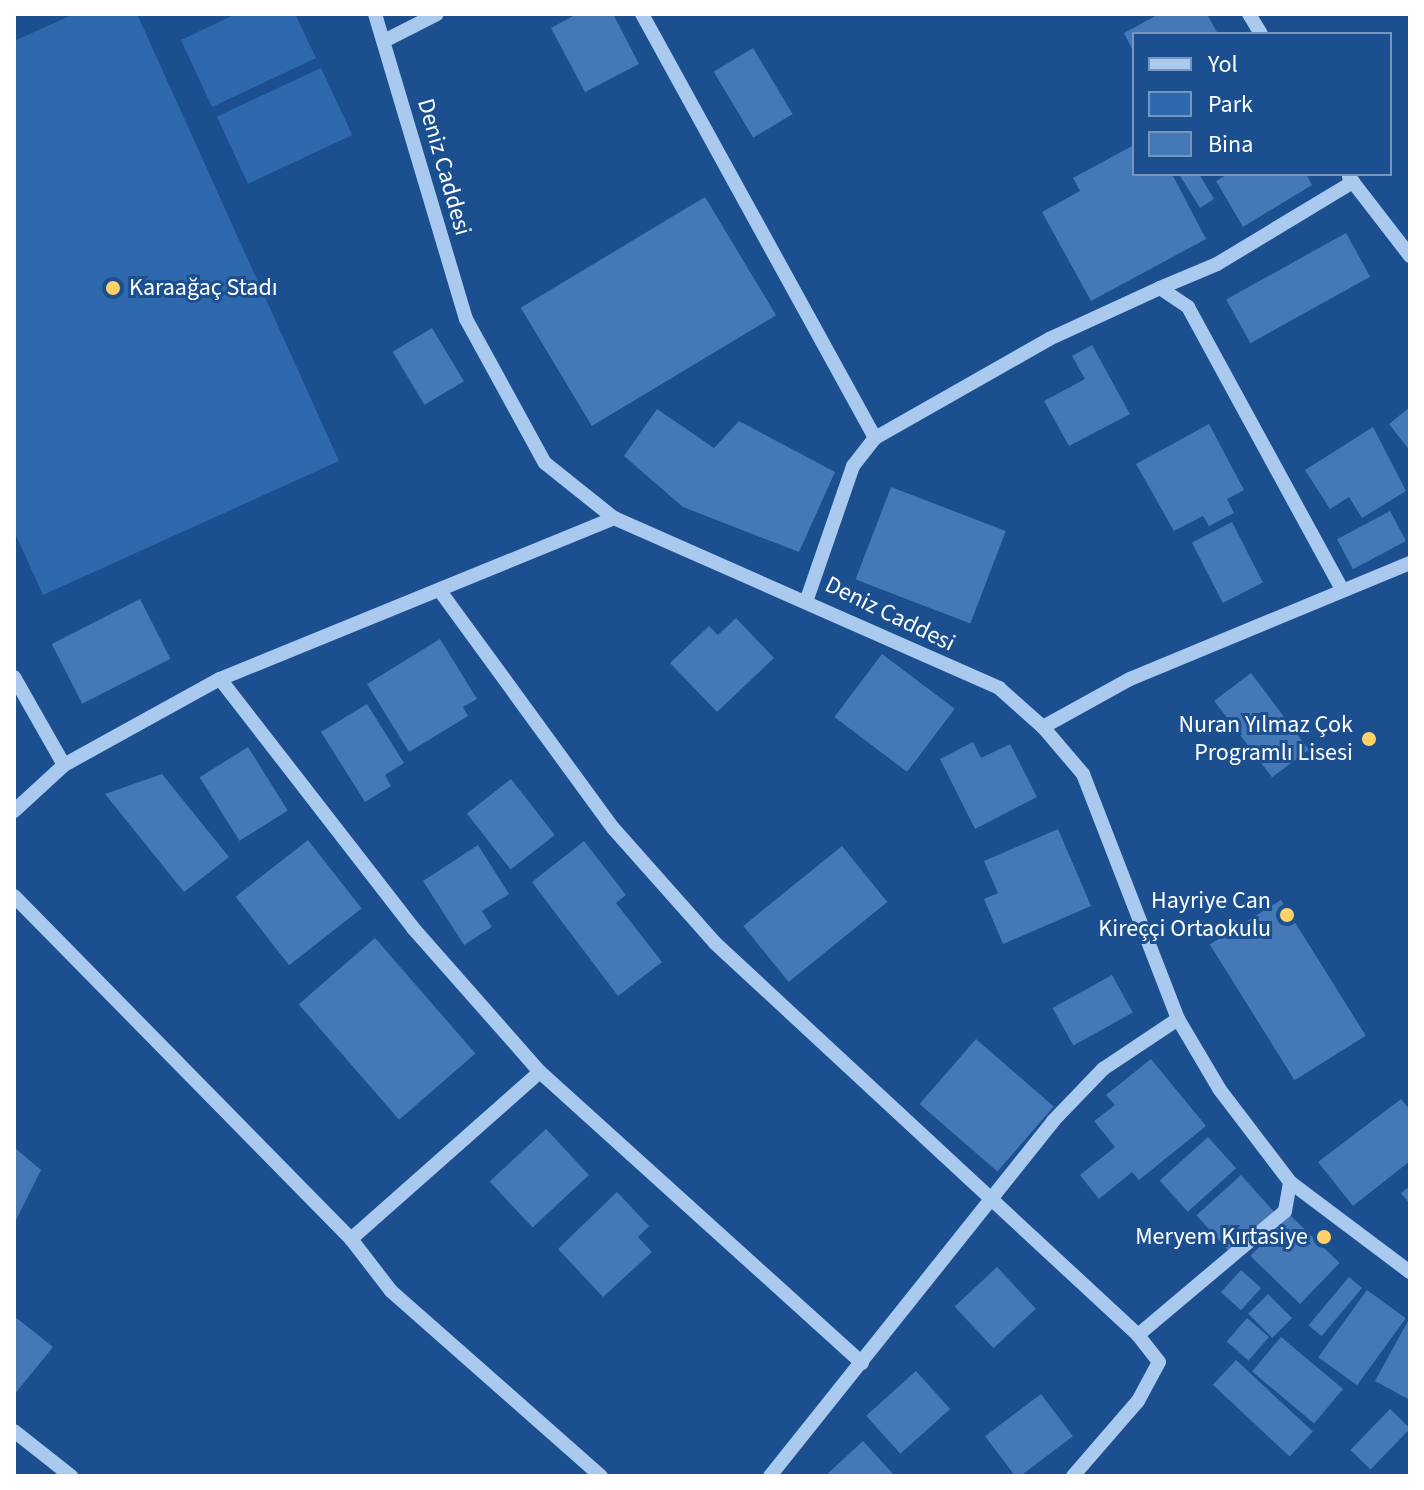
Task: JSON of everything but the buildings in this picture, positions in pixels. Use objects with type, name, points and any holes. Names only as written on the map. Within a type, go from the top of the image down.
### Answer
[{"type":"street","name":"Deniz Caddesi","points":[[375,14],[466,319],[545,463],[614,518],[807,599],[999,688],[1043,727],[1083,774],[1178,1019],[1290,1182],[1410,1272]]},
{"type":"street","points":[[384,41],[437,14]]},
{"type":"street","points":[[642,14],[875,438]]},
{"type":"street","points":[[1249,14],[1260,32]]},
{"type":"street","points":[[807,599],[853,466],[875,438],[1049,339],[1217,264],[1350,178],[1410,256]]},
{"type":"street","points":[[1160,288],[1188,307],[1210,343],[1342,590]]},
{"type":"street","points":[[14,811],[64,765],[220,679],[614,518]]},
{"type":"street","points":[[1043,727],[1130,679],[1410,563]]},
{"type":"street","points":[[440,591],[613,828],[715,943],[989,1205],[1138,1335],[1159,1362],[1138,1401],[1073,1476]]},
{"type":"street","points":[[14,677],[64,765]]},
{"type":"street","points":[[220,679],[413,928],[540,1072],[862,1363]]},
{"type":"street","points":[[14,896],[351,1239],[391,1291],[601,1476]]},
{"type":"street","points":[[770,1476],[1103,1069],[1178,1019]]},
{"type":"street","points":[[351,1239],[540,1072]]},
{"type":"street","points":[[1138,1335],[1285,1211],[1290,1182]]},
{"type":"street","points":[[14,1431],[71,1476]]},
{"type":"green space","points":[[74,14],[137,14],[339,461],[43,595],[14,531],[14,41]]},
{"type":"green space","points":[[236,14],[295,14],[316,58],[212,107],[181,40]]},
{"type":"green space","points":[[321,68],[352,135],[248,184],[217,117]]},
{"type":"place","name":"Karaağaç Stadı","points":[[113,288]]},
{"type":"place","name":"Nuran Yılmaz Çok Programlı Lisesi","points":[[1369,739]]},
{"type":"place","name":"Hayriye Can Kireççi Ortaokulu","points":[[1287,915]]},
{"type":"place","name":"Meryem Kırtasiye","points":[[1324,1237]]}]
